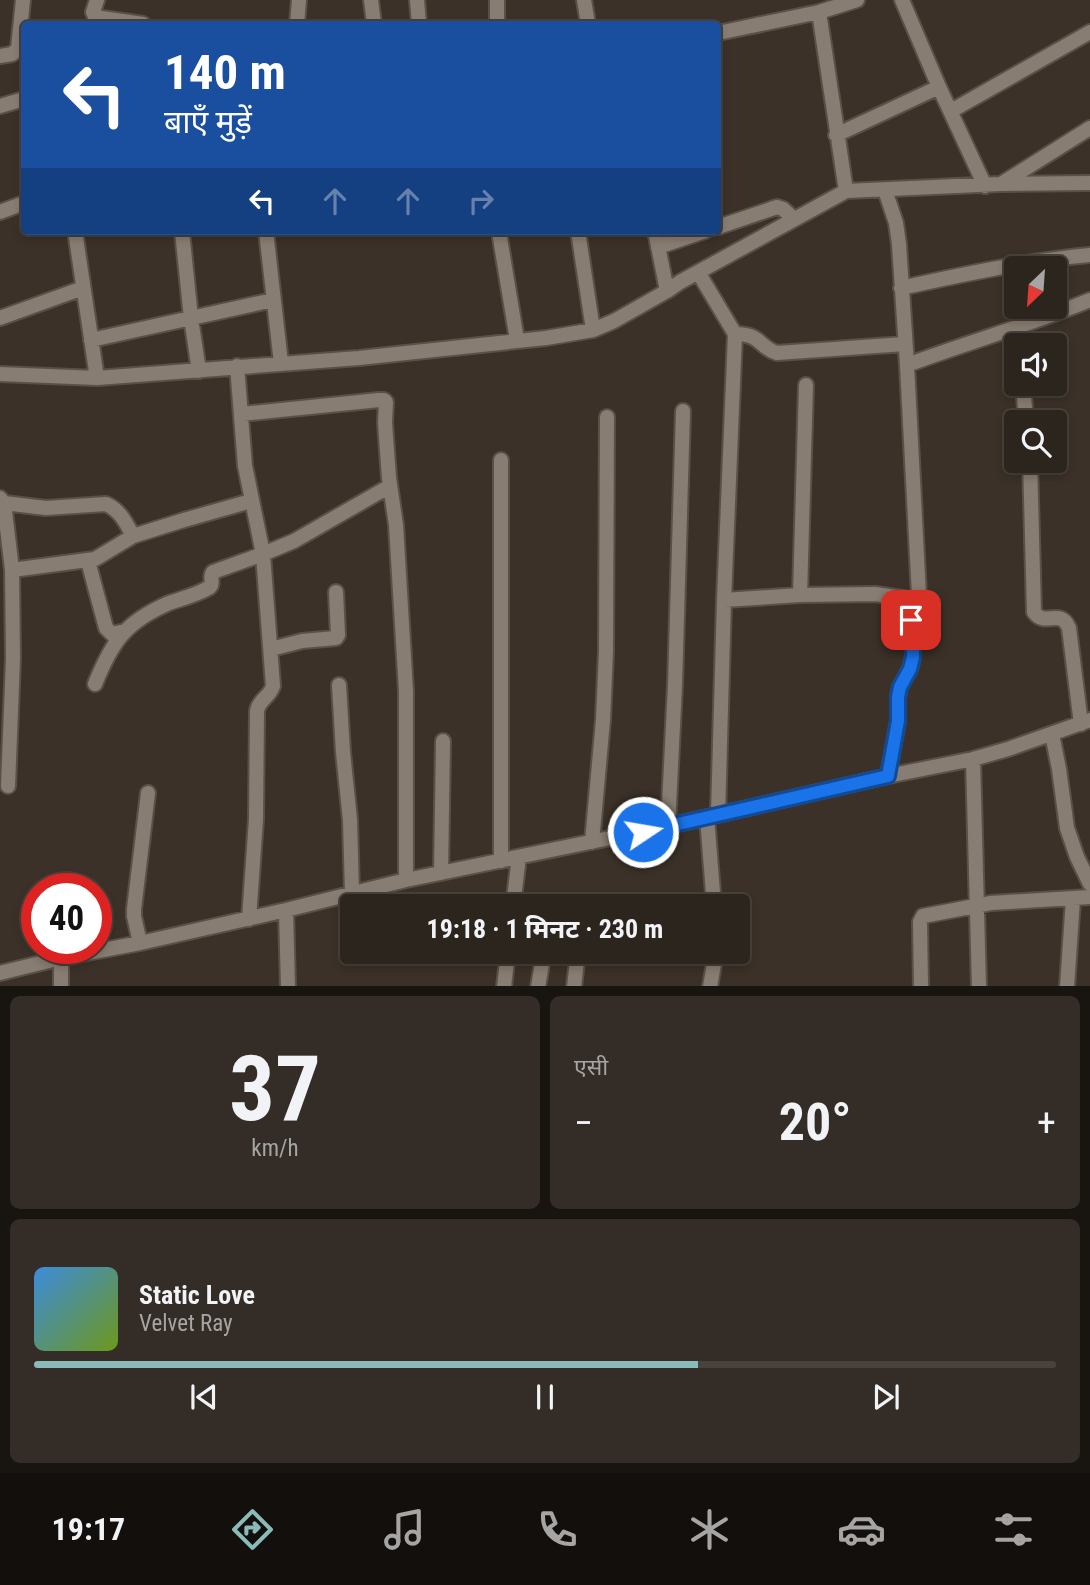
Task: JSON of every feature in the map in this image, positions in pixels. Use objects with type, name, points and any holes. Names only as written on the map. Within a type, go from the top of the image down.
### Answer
[{"type":"street","points":[[0,56],[12,54],[18,49],[23,0]]},
{"type":"street","points":[[97,0],[93,12],[95,18],[119,21]]},
{"type":"street","points":[[297,21],[299,0]]},
{"type":"street","points":[[372,0],[374,21]]},
{"type":"street","points":[[417,0],[419,21]]},
{"type":"street","points":[[497,0],[497,21]]},
{"type":"street","points":[[584,0],[588,21]]},
{"type":"street","points":[[721,32],[819,12],[857,0]]},
{"type":"street","points":[[902,0],[939,87],[993,185]]},
{"type":"street","points":[[819,12],[846,191]]},
{"type":"street","points":[[951,111],[1090,32]]},
{"type":"street","points":[[836,135],[939,87]]},
{"type":"street","points":[[0,106],[21,100]]},
{"type":"street","points":[[993,185],[1090,128]]},
{"type":"street","points":[[0,374],[97,378],[199,371],[359,358],[546,338],[593,330],[614,321],[846,191],[1090,183]]},
{"type":"street","points":[[724,600],[875,594],[909,598],[917,597],[919,592],[899,244],[885,190]]},
{"type":"street","points":[[0,212],[21,204]]},
{"type":"street","points":[[721,226],[777,207],[794,219]]},
{"type":"street","points":[[76,235],[97,378]]},
{"type":"street","points":[[182,235],[199,371]]},
{"type":"street","points":[[266,235],[281,363]]},
{"type":"street","points":[[579,235],[593,330]]},
{"type":"street","points":[[656,235],[667,291]]},
{"type":"street","points":[[658,247],[693,235]]},
{"type":"street","points":[[500,238],[517,340]]},
{"type":"street","points":[[901,288],[990,268],[1090,256]]},
{"type":"street","points":[[698,272],[732,327],[754,337],[769,351],[777,353],[905,344]]},
{"type":"street","points":[[0,318],[83,288]]},
{"type":"street","points":[[91,340],[273,300]]},
{"type":"street","points":[[907,365],[1049,317],[1090,300]]},
{"type":"street","points":[[714,894],[713,816],[724,600],[732,327]]},
{"type":"street","points":[[237,366],[245,466],[263,554],[273,685],[269,695],[260,702],[257,711],[256,819],[249,919]]},
{"type":"street","points":[[800,595],[806,385]]},
{"type":"street","points":[[240,403],[384,400],[387,405],[385,423],[396,525],[406,691],[406,880]]},
{"type":"street","points":[[668,826],[675,685],[682,411]]},
{"type":"street","points":[[592,842],[606,651],[607,417]]},
{"type":"street","points":[[501,460],[501,861]]},
{"type":"street","points":[[112,948],[286,911],[406,880],[973,759],[1085,722],[1067,622],[1059,617],[1038,618],[1034,612],[1030,473]]},
{"type":"street","points":[[95,684],[109,652],[125,631],[150,612],[210,587],[213,572],[295,541],[390,486]]},
{"type":"street","points":[[8,786],[13,659],[12,570],[2,500],[46,508],[106,504],[119,512],[133,536]]},
{"type":"street","points":[[12,570],[88,561],[102,556],[133,536],[251,501]]},
{"type":"street","points":[[88,561],[106,628],[112,634],[125,631]]},
{"type":"street","points":[[271,649],[302,641],[337,637],[336,592]]},
{"type":"street","points":[[888,776],[898,721],[900,687],[913,657],[909,598]]},
{"type":"street","points":[[339,685],[350,820],[352,892]]},
{"type":"street","points":[[1052,734],[1067,828],[1090,884]]},
{"type":"street","points":[[441,873],[443,741]]},
{"type":"street","points":[[973,759],[979,986]]},
{"type":"street","points":[[140,943],[134,909],[148,793]]},
{"type":"street","points":[[514,894],[519,857]]},
{"type":"street","points":[[921,986],[921,918],[976,904],[1090,897]]},
{"type":"street","points":[[1067,986],[1073,899]]},
{"type":"street","points":[[286,911],[288,986]]},
{"type":"street","points":[[0,973],[37,964]]},
{"type":"street","points":[[61,964],[61,986]]},
{"type":"street","points":[[504,986],[507,964]]},
{"type":"street","points":[[538,986],[542,964]]},
{"type":"street","points":[[574,986],[577,964]]},
{"type":"street","points":[[710,986],[714,964]]},
{"type":"route","points":[[643,832],[888,776],[898,721],[900,687],[913,657],[911,620]]}]
